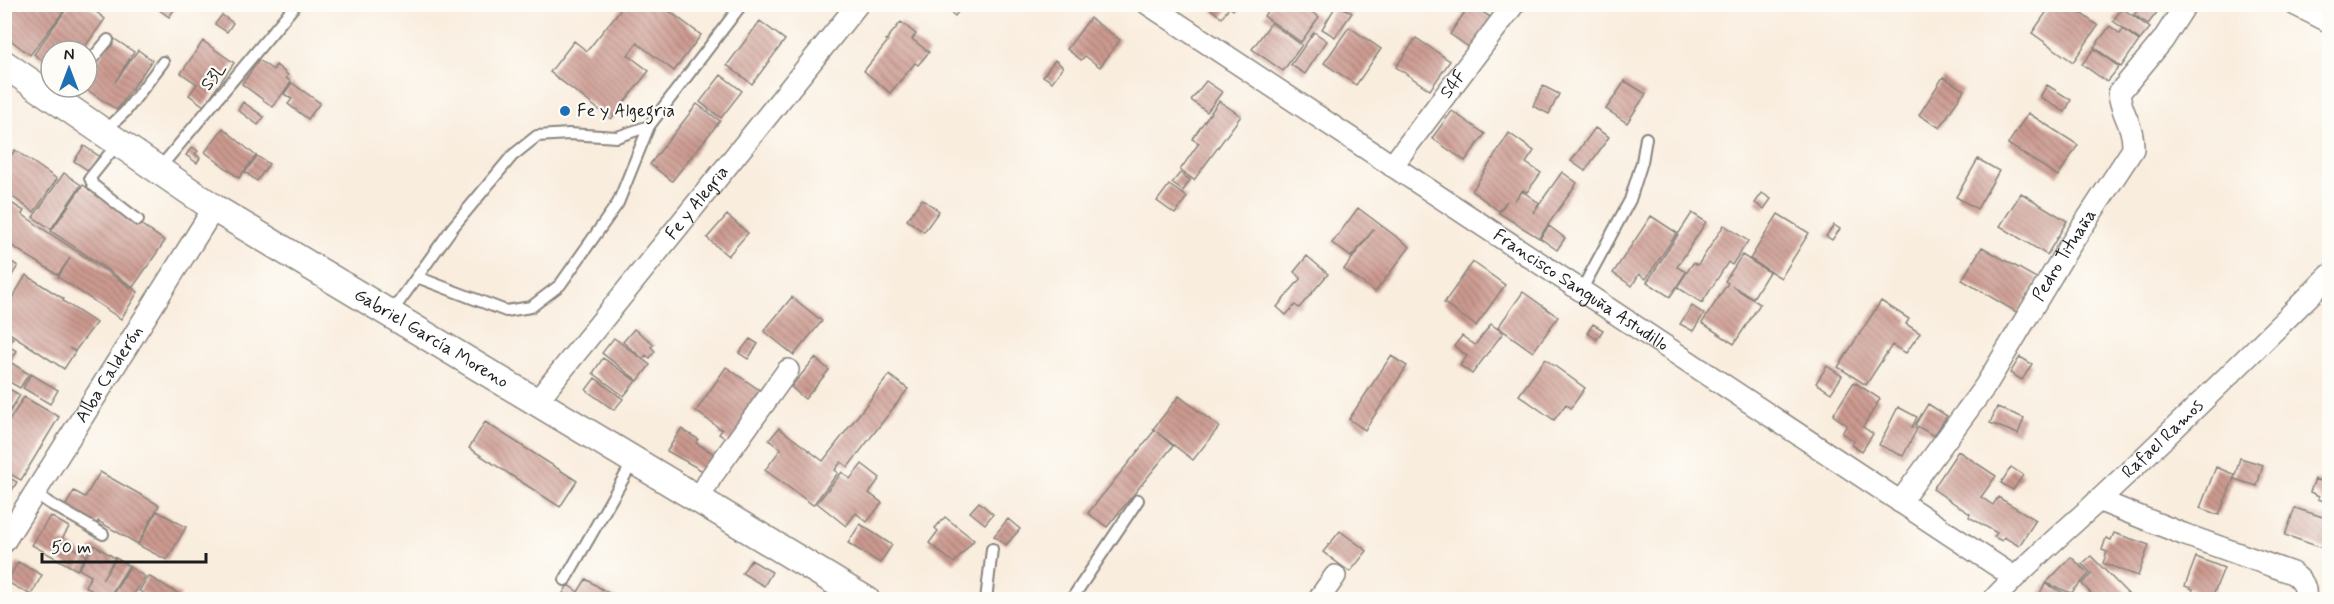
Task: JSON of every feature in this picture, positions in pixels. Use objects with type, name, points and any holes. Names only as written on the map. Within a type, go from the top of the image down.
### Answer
[{"type":"street","name":"Fe y Alegria","points":[[537,401],[858,4]]},
{"type":"street","name":"Francisco Sanguña Astudillo","points":[[1148,4],[2014,577]]},
{"type":"street","name":"S4F","points":[[1392,166],[1515,4]]},
{"type":"street","name":"Pedro Tituaña","points":[[1900,502],[1986,385],[2067,249],[2133,149],[2134,135],[2120,104],[2119,93],[2163,39],[2186,4]]},
{"type":"street","points":[[2294,4],[2330,22]]},
{"type":"street","name":"Gabriel García Moreno","points":[[4,64],[61,97],[111,137],[214,208],[866,600]]},
{"type":"street","name":"Alba Calderón","points":[[4,542],[214,208]]},
{"type":"street","name":"Rafael Ramos","points":[[1993,600],[2014,577],[2225,379],[2330,275]]},
{"type":"street","points":[[699,499],[711,477],[788,370]]},
{"type":"street","points":[[2098,500],[2183,534],[2292,573],[2301,579],[2307,591],[2304,600]]},
{"type":"street","points":[[1318,600],[1335,576]]},
{"type":"lane","name":"S3L","points":[[158,170],[296,4]]},
{"type":"lane","points":[[417,277],[506,311],[531,307],[560,285],[618,203],[649,126],[742,4]]},
{"type":"lane","points":[[99,50],[108,39]]},
{"type":"lane","points":[[138,220],[93,185],[90,178],[125,112],[164,62]]},
{"type":"lane","points":[[390,313],[453,227],[505,165],[537,136],[568,134],[617,137],[649,126]]},
{"type":"lane","points":[[1581,291],[1630,200],[1642,162],[1646,138]]},
{"type":"lane","points":[[565,580],[634,460]]},
{"type":"lane","points":[[34,492],[103,534]]},
{"type":"lane","points":[[1071,600],[1138,500]]},
{"type":"lane","points":[[986,600],[993,549]]},
{"type":"building","points":[[4,4],[62,4],[66,8],[42,39],[39,39],[39,43],[30,55],[4,35]]},
{"type":"building","points":[[70,4],[86,4],[105,19],[91,39],[45,39]]},
{"type":"building","points":[[151,4],[166,4],[174,10],[169,17]]},
{"type":"building","points":[[940,4],[964,4],[955,16]]},
{"type":"building","points":[[1204,4],[1237,4],[1233,10],[1229,7],[1222,18]]},
{"type":"building","points":[[1272,4],[1301,4],[1319,17],[1301,42],[1264,16]]},
{"type":"building","points":[[1337,4],[1352,13],[1335,37],[1322,29]]},
{"type":"building","points":[[1470,4],[1495,20],[1473,50],[1450,34]]},
{"type":"building","points":[[2052,4],[2068,4],[2098,26],[2073,62],[2032,33]]},
{"type":"building","points":[[2142,4],[2178,4],[2172,14],[2161,7],[2148,24],[2134,15]]},
{"type":"building","points":[[624,5],[661,5],[701,35],[674,71],[637,43],[628,55],[649,71],[611,119],[550,72],[574,41],[587,51]]},
{"type":"building","points":[[2122,8],[2150,28],[2140,40],[2113,21]]},
{"type":"building","points":[[222,15],[233,23],[227,32],[215,24]]},
{"type":"building","points":[[1090,18],[1120,40],[1100,67],[1085,56],[1081,60],[1067,49]]},
{"type":"building","points":[[760,21],[785,40],[752,84],[727,65]]},
{"type":"building","points":[[901,22],[916,34],[912,39],[929,52],[918,65],[915,63],[890,93],[864,71]]},
{"type":"building","points":[[1271,23],[1302,45],[1283,71],[1252,49]]},
{"type":"building","points":[[2110,26],[2120,34],[2123,29],[2139,41],[2121,67],[2094,47]]},
{"type":"building","points":[[1349,27],[1381,49],[1356,85],[1324,63]]},
{"type":"building","points":[[1314,32],[1327,41],[1305,74],[1291,65]]},
{"type":"building","points":[[113,38],[134,52],[115,82],[138,50],[152,60],[117,110],[99,98],[99,58]]},
{"type":"building","points":[[1416,38],[1450,61],[1430,90],[1396,67]]},
{"type":"building","points":[[203,41],[234,63],[204,106],[189,95],[197,84],[181,73]]},
{"type":"building","points":[[39,47],[39,58],[34,54]]},
{"type":"building","points":[[2094,49],[2119,67],[2107,82],[2082,64]]},
{"type":"building","points":[[259,60],[273,70],[276,65],[288,75],[286,78],[291,82],[273,107],[242,84]]},
{"type":"building","points":[[1055,60],[1063,67],[1052,82],[1043,76]]},
{"type":"building","points":[[721,75],[742,91],[721,118],[700,102]]},
{"type":"building","points":[[1943,77],[1964,90],[1940,128],[1919,115]]},
{"type":"building","points":[[1206,81],[1222,92],[1207,112],[1191,100]]},
{"type":"building","points":[[1625,81],[1646,94],[1627,123],[1606,109]]},
{"type":"building","points":[[292,83],[320,103],[308,119],[288,104],[292,99],[284,94]]},
{"type":"building","points":[[2047,85],[2071,100],[2065,112],[2040,97]]},
{"type":"building","points":[[1543,86],[1559,94],[1549,114],[1533,106]]},
{"type":"building","points":[[1219,101],[1241,116],[1194,180],[1180,170],[1199,143],[1192,139]]},
{"type":"building","points":[[243,102],[264,117],[258,125],[238,110]]},
{"type":"building","points":[[697,104],[720,121],[672,181],[650,164]]},
{"type":"building","points":[[1452,111],[1485,134],[1465,161],[1432,138]]},
{"type":"building","points":[[2028,113],[2078,145],[2058,176],[2008,144]]},
{"type":"building","points":[[223,128],[256,156],[239,178],[205,152]]},
{"type":"building","points":[[1595,128],[1609,137],[1585,171],[1571,161]]},
{"type":"building","points":[[1509,133],[1534,151],[1526,163],[1541,173],[1527,192],[1522,191],[1539,203],[1533,213],[1562,172],[1577,183],[1539,238],[1499,213],[1507,201],[1499,211],[1472,191]]},
{"type":"building","points":[[84,146],[99,156],[89,171],[74,161]]},
{"type":"building","points":[[192,147],[198,151],[195,154],[200,158],[197,163],[186,155]]},
{"type":"building","points":[[15,150],[57,179],[34,212],[11,196],[8,201],[24,211],[22,214],[40,227],[138,292],[121,319],[58,277],[70,258],[58,275],[4,241],[4,165]]},
{"type":"building","points":[[257,156],[269,164],[257,181],[245,172]]},
{"type":"building","points":[[1978,159],[1999,171],[1977,209],[1956,197]]},
{"type":"building","points":[[64,173],[81,185],[51,229],[33,217]]},
{"type":"building","points":[[1180,173],[1190,180],[1183,191],[1172,183]]},
{"type":"building","points":[[83,185],[165,241],[133,287],[51,231]]},
{"type":"building","points":[[1169,185],[1187,197],[1175,214],[1157,201]]},
{"type":"building","points":[[1762,193],[1771,199],[1764,209],[1755,203]]},
{"type":"building","points":[[2021,193],[2067,221],[2047,255],[2000,226]]},
{"type":"building","points":[[922,199],[939,211],[924,232],[907,220]]},
{"type":"building","points":[[1358,208],[1410,247],[1375,292],[1344,269],[1374,229],[1351,257],[1332,243]]},
{"type":"building","points":[[1692,213],[1706,222],[1677,267],[1686,272],[1670,297],[1647,282]]},
{"type":"building","points":[[1778,214],[1809,233],[1781,278],[1750,259]]},
{"type":"building","points":[[727,215],[748,233],[728,256],[707,238]]},
{"type":"building","points":[[1651,216],[1677,233],[1646,279],[1639,274],[1632,286],[1613,273]]},
{"type":"building","points":[[1724,225],[1748,241],[1732,265],[1728,262],[1702,303],[1677,287],[1693,263],[1698,265]]},
{"type":"building","points":[[1834,225],[1840,229],[1832,240],[1826,236]]},
{"type":"building","points":[[1549,226],[1565,238],[1557,250],[1540,238]]},
{"type":"building","points":[[1982,247],[2038,279],[2018,313],[1962,280]]},
{"type":"building","points":[[1742,255],[1769,272],[1753,298],[1732,286],[1760,304],[1734,344],[1702,323],[1728,283],[1725,281]]},
{"type":"building","points":[[1307,256],[1328,274],[1299,308],[1295,305],[1286,315],[1277,307],[1301,278],[1294,272]]},
{"type":"building","points":[[4,257],[18,266],[7,283],[4,281]]},
{"type":"building","points":[[1473,262],[1505,285],[1476,326],[1444,303]]},
{"type":"building","points":[[26,275],[96,323],[75,351],[69,348],[75,352],[64,369],[5,330],[5,310]]},
{"type":"building","points":[[1523,292],[1558,317],[1533,352],[1498,327]]},
{"type":"building","points":[[792,297],[822,321],[794,355],[764,331]]},
{"type":"building","points":[[1881,301],[1909,319],[1906,324],[1920,333],[1906,353],[1892,345],[1866,385],[1838,367]]},
{"type":"building","points":[[1692,306],[1704,314],[1693,331],[1680,324]]},
{"type":"building","points":[[1491,324],[1503,333],[1472,374],[1460,365],[1467,356],[1454,346],[1462,336],[1475,345]]},
{"type":"building","points":[[1593,324],[1603,330],[1597,339],[1587,333]]},
{"type":"building","points":[[634,329],[654,344],[651,347],[655,351],[650,358],[646,355],[643,359],[623,342]]},
{"type":"building","points":[[4,333],[13,338],[8,346],[17,351],[10,362],[29,374],[20,388],[4,379]]},
{"type":"building","points":[[614,338],[650,365],[638,381],[602,353]]},
{"type":"building","points":[[750,339],[758,344],[748,359],[739,353]]},
{"type":"building","points":[[1391,356],[1407,366],[1365,430],[1349,419]]},
{"type":"building","points":[[2020,357],[2032,364],[2022,380],[2010,373]]},
{"type":"building","points":[[603,358],[636,381],[624,396],[593,373]]},
{"type":"building","points":[[815,358],[829,370],[805,399],[791,387]]},
{"type":"building","points":[[1545,359],[1585,388],[1571,408],[1566,404],[1554,420],[1519,395]]},
{"type":"building","points":[[1827,366],[1842,376],[1831,393],[1816,383]]},
{"type":"building","points":[[726,367],[768,396],[731,442],[719,434],[722,430],[696,411]]},
{"type":"building","points":[[31,374],[58,390],[50,404],[23,388]]},
{"type":"building","points":[[889,375],[908,389],[848,467],[841,462],[835,470],[838,473],[813,505],[765,470],[781,449],[769,440],[779,428],[823,461]]},
{"type":"building","points":[[595,378],[623,399],[614,410],[586,390]]},
{"type":"building","points":[[1854,382],[1880,399],[1863,427],[1873,434],[1862,451],[1852,445],[1854,441],[1842,433],[1847,425],[1833,415]]},
{"type":"building","points":[[4,386],[20,395],[4,421]]},
{"type":"building","points":[[1179,396],[1219,427],[1193,460],[1157,432],[1173,446],[1107,527],[1088,513],[1155,430],[1153,429]]},
{"type":"building","points":[[24,397],[59,417],[21,480],[4,471],[4,429]]},
{"type":"building","points":[[1928,404],[1947,416],[1934,436],[1915,425]]},
{"type":"building","points":[[1898,407],[1917,417],[1912,427],[1917,429],[1903,456],[1879,445]]},
{"type":"building","points":[[1997,407],[2024,418],[2018,434],[1990,423]]},
{"type":"building","points":[[485,422],[577,481],[560,507],[469,448]]},
{"type":"building","points":[[681,429],[698,439],[696,443],[721,458],[710,475],[667,451]]},
{"type":"building","points":[[1958,451],[1996,476],[1981,497],[1993,505],[1998,497],[2036,520],[2019,546],[2004,537],[2002,541],[1994,537],[1997,533],[1969,517],[1970,514],[1933,489]]},
{"type":"building","points":[[2240,458],[2263,465],[2257,486],[2234,479]]},
{"type":"building","points":[[862,464],[880,478],[869,493],[882,503],[867,522],[856,513],[846,526],[817,503],[842,472],[850,479]]},
{"type":"building","points":[[2011,467],[2023,475],[2013,490],[2001,483]]},
{"type":"building","points":[[2216,467],[2235,475],[2219,515],[2200,508]]},
{"type":"building","points":[[100,472],[159,505],[138,544],[98,521],[96,525],[65,507],[74,491],[85,497]]},
{"type":"building","points":[[4,475],[17,482],[4,503]]},
{"type":"building","points":[[2315,479],[2330,485],[2330,503],[2318,499],[2319,496],[2310,492]]},
{"type":"building","points":[[979,502],[993,514],[985,524],[970,512]]},
{"type":"building","points":[[2295,508],[2326,518],[2330,509],[2328,550],[2285,535]]},
{"type":"building","points":[[157,511],[186,527],[167,560],[138,545]]},
{"type":"building","points":[[50,516],[69,527],[55,551],[62,541],[86,555],[77,570],[32,545]]},
{"type":"building","points":[[945,517],[974,540],[954,563],[929,543],[938,531],[935,528]]},
{"type":"building","points":[[1008,519],[1020,529],[1006,545],[994,536]]},
{"type":"building","points":[[860,524],[892,545],[880,563],[848,543]]},
{"type":"building","points":[[1340,531],[1367,551],[1350,572],[1323,552]]},
{"type":"building","points":[[2114,533],[2149,545],[2138,576],[2103,563],[2107,552],[2102,550],[2106,538],[2111,540]]},
{"type":"building","points":[[94,545],[115,558],[102,580],[116,558],[129,566],[107,600],[86,600],[90,593],[94,592],[85,586],[91,576],[79,569]]},
{"type":"building","points":[[2091,556],[2131,597],[2129,600],[2097,600],[2082,584],[2092,574],[2082,564]]},
{"type":"building","points":[[2071,557],[2089,574],[2071,593],[2046,583]]},
{"type":"building","points":[[2196,557],[2224,568],[2211,600],[2192,593],[2193,589],[2185,586]]},
{"type":"building","points":[[751,560],[772,572],[764,586],[742,573]]},
{"type":"building","points":[[18,562],[42,575],[31,595],[7,582]]},
{"type":"building","points":[[130,567],[145,577],[130,600],[109,600]]},
{"type":"building","points":[[148,576],[181,595],[178,600],[147,600],[149,596],[139,591]]},
{"type":"building","points":[[586,579],[619,600],[559,600],[568,585],[578,592]]},
{"type":"building","points":[[2045,584],[2079,600],[2053,600],[2040,593]]},
{"type":"place","name":"Fe y Algegria","points":[[565,111]]}]
